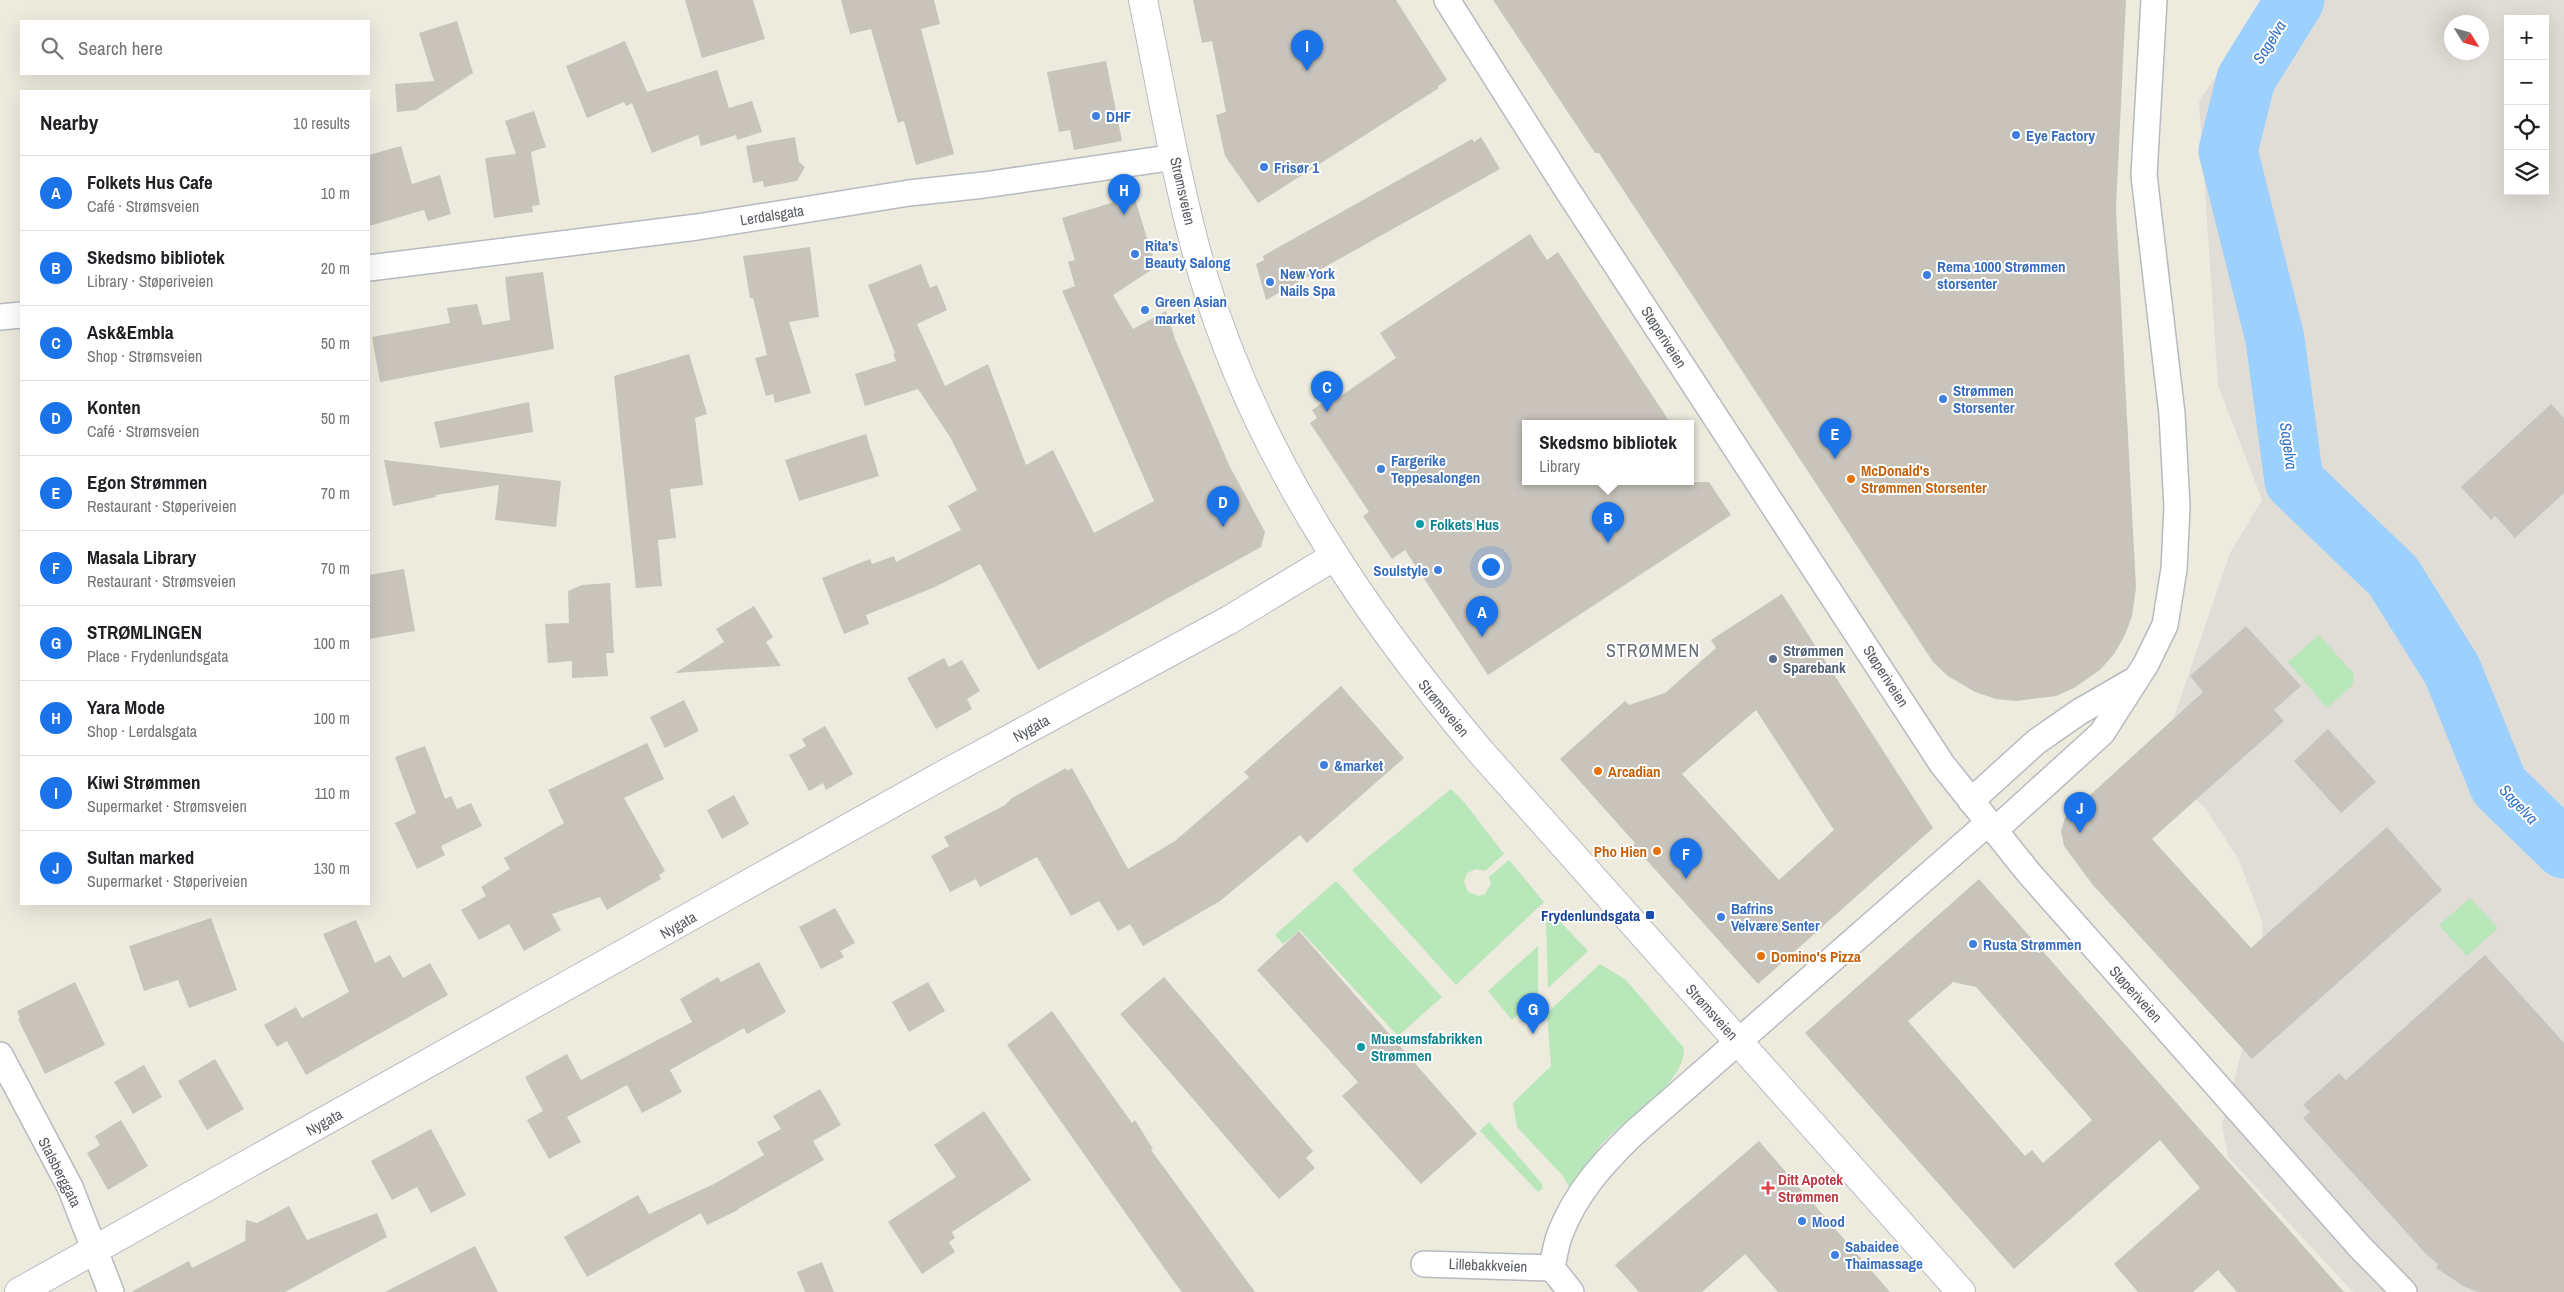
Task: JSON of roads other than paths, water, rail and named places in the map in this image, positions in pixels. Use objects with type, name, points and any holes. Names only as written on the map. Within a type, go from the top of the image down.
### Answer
[{"type":"main road","name":"Strømsveien","points":[[1144,0],[1175,157],[1203,276],[1231,353],[1274,447],[1335,556],[1391,640],[1446,710],[1962,1292]]},
{"type":"main road","name":"Nygata","points":[[19,1292],[944,775],[1229,620],[1335,556]]},
{"type":"street","name":"Støperiveien","points":[[1447,0],[1566,188],[1937,756],[2028,872],[2359,1246],[2404,1292]]},
{"type":"street","points":[[1571,1292],[1552,1268],[1559,1235],[1575,1202],[1599,1167],[1739,1041],[2102,733],[2156,649],[2164,625],[2174,569],[2177,507],[2172,414],[2144,174],[2154,0]]},
{"type":"street","name":"Lerdalsgata","points":[[370,268],[697,227],[909,193],[984,185],[1175,157]]},
{"type":"street","points":[[0,317],[20,315]]},
{"type":"street","points":[[1971,801],[2036,742],[2079,712],[2135,680]]},
{"type":"street","name":"Stalsberggata","points":[[0,1055],[70,1187],[112,1292]]},
{"type":"street","name":"Lillebakkveien","points":[[1424,1264],[1552,1268]]},
{"type":"waterway","name":"Sagelva","points":[[2295,0],[2246,79],[2228,151],[2275,339],[2294,481],[2393,576],[2452,670],[2499,786],[2564,849]]},
{"type":"place","name":"Kiwi Strømmen","points":[[1307,71]]},
{"type":"place","name":"DHF","points":[[1096,116]]},
{"type":"place","name":"Eye Factory","points":[[2016,135]]},
{"type":"place","name":"Frisør 1","points":[[1264,167]]},
{"type":"place","name":"Yara Mode","points":[[1124,215]]},
{"type":"place","name":"Rita's Beauty Salong","points":[[1135,254]]},
{"type":"place","name":"Rema 1000 Strømmen storsenter","points":[[1927,275]]},
{"type":"place","name":"New York Nails Spa","points":[[1270,282]]},
{"type":"place","name":"Green Asian market","points":[[1145,310]]},
{"type":"place","name":"Strømmen Storsenter","points":[[1943,399]]},
{"type":"place","name":"Ask&Embla","points":[[1327,412]]},
{"type":"place","name":"Egon Strømmen","points":[[1835,459]]},
{"type":"place","name":"Fargerike Teppesalongen","points":[[1381,469]]},
{"type":"place","name":"McDonald's Strømmen Storsenter","points":[[1851,479]]},
{"type":"place","name":"Folkets Hus","points":[[1420,524]]},
{"type":"place","name":"Konten","points":[[1223,527]]},
{"type":"place","name":"Skedsmo bibliotek","points":[[1608,543]]},
{"type":"place","name":"Soulstyle","points":[[1438,570]]},
{"type":"place","name":"Folkets Hus Cafe","points":[[1482,637]]},
{"type":"place","name":"Strømmen Sparebank","points":[[1773,659]]},
{"type":"place","name":"&market","points":[[1324,765]]},
{"type":"place","name":"Arcadian","points":[[1598,771]]},
{"type":"place","name":"Sultan marked","points":[[2080,833]]},
{"type":"place","name":"Pho Hien","points":[[1657,851]]},
{"type":"place","name":"Masala Library","points":[[1686,879]]},
{"type":"place","name":"Frydenlundsgata","points":[[1650,915]]},
{"type":"place","name":"Bafrins Velvære Senter","points":[[1721,917]]},
{"type":"place","name":"Rusta Strømmen","points":[[1973,944]]},
{"type":"place","name":"Domino's Pizza","points":[[1761,956]]},
{"type":"place","name":"STRØMLINGEN","points":[[1533,1034]]},
{"type":"place","name":"Museumsfabrikken Strømmen","points":[[1361,1047]]},
{"type":"place","name":"Ditt Apotek Strømmen","points":[[1768,1188]]},
{"type":"place","name":"Mood","points":[[1802,1221]]},
{"type":"place","name":"Sabaidee Thaimassage","points":[[1835,1255]]},
{"type":"district","name":"STRØMMEN","points":[[1653,650]]}]
